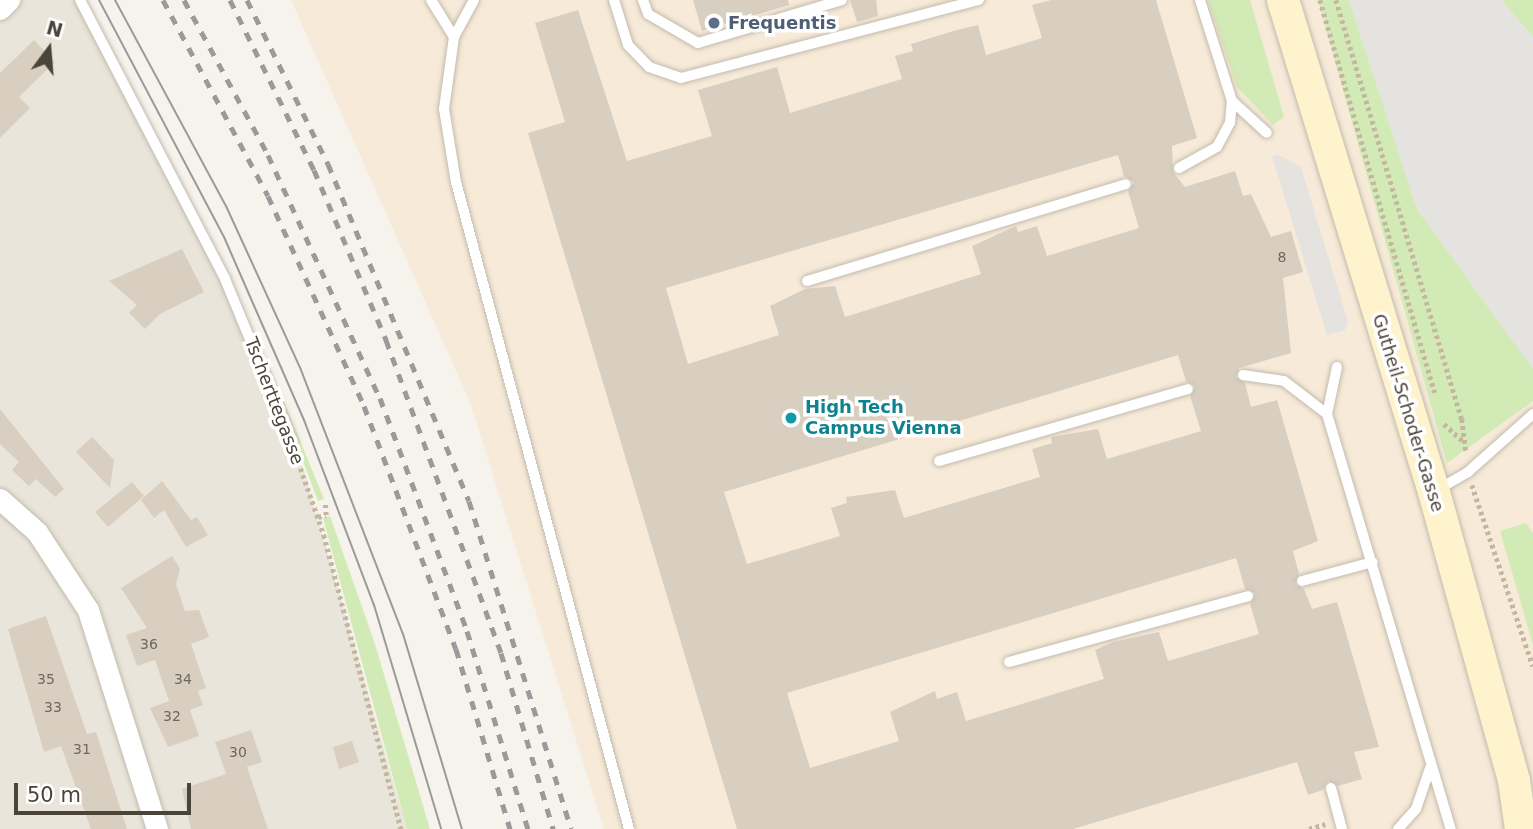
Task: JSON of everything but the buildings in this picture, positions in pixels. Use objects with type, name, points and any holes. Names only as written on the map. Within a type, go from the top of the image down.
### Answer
[{"type":"street","points":[[0,9],[9,0]]},
{"type":"street","name":"Gutheil-Schoder-Gasse","points":[[1283,0],[1434,492],[1514,781],[1521,829]]},
{"type":"street","points":[[0,499],[37,532],[88,610],[157,829]]},
{"type":"lane","name":"Tscherttegasse","points":[[80,0],[214,255],[292,441]]},
{"type":"lane","points":[[431,0],[454,37]]},
{"type":"lane","points":[[474,0],[454,37],[444,109],[456,182],[629,829]]},
{"type":"lane","points":[[614,0],[628,45],[649,67],[681,78],[979,0]]},
{"type":"lane","points":[[643,0],[648,14],[698,43],[842,0]]},
{"type":"lane","points":[[1179,168],[1217,146],[1230,123],[1232,101],[1200,0]]},
{"type":"lane","points":[[1232,101],[1267,133]]},
{"type":"lane","points":[[807,281],[1126,184]]},
{"type":"lane","points":[[1338,367],[1327,415],[1373,562],[1430,767],[1451,829]]},
{"type":"lane","points":[[1243,375],[1284,381],[1327,415]]},
{"type":"lane","points":[[939,461],[1188,389]]},
{"type":"lane","points":[[1434,492],[1468,472],[1533,414]]},
{"type":"lane","points":[[1302,581],[1373,562]]},
{"type":"lane","points":[[1009,663],[1248,596]]},
{"type":"lane","points":[[1398,829],[1416,809],[1430,767]]},
{"type":"lane","points":[[1331,788],[1342,829]]},
{"type":"path","points":[[1320,0],[1437,400]]},
{"type":"path","points":[[1336,0],[1464,442],[1468,472],[1533,666]]},
{"type":"path","points":[[1440,413],[1444,426],[1464,442]]},
{"type":"path","name":"Tscherttegasse","points":[[292,441],[318,517],[401,829]]},
{"type":"path","points":[[318,517],[326,514],[325,503]]},
{"type":"shaded area","points":[[0,0],[84,0],[223,283],[304,471],[407,829],[0,829]]},
{"type":"shaded area","points":[[291,0],[1501,0],[1533,37],[1533,829],[604,829],[470,402]]},
{"type":"shaded area","points":[[1349,0],[1501,0],[1533,37],[1533,369],[1417,209]]},
{"type":"shaded area","points":[[1279,155],[1301,167],[1348,322],[1345,330],[1327,335],[1272,156]]},
{"type":"green space","points":[[1208,0],[1250,0],[1284,117],[1273,125],[1237,87]]},
{"type":"green space","points":[[1318,0],[1349,0],[1417,209],[1533,369],[1533,401],[1447,463]]},
{"type":"green space","points":[[1501,0],[1533,0],[1533,37]]},
{"type":"green space","points":[[257,340],[279,389],[324,499],[318,501]]},
{"type":"green space","points":[[330,516],[374,641],[430,829],[407,829],[323,518]]},
{"type":"green space","points":[[1526,523],[1533,533],[1533,645],[1500,531]]},
{"type":"tram line","points":[[99,0],[224,237],[304,420],[374,605],[441,829]]},
{"type":"tram line","points":[[115,0],[226,206],[301,370],[403,634],[462,829]]},
{"type":"railway","points":[[163,0],[268,196],[364,406],[456,649],[510,829]]},
{"type":"railway","points":[[184,0],[268,155],[380,398],[467,631],[528,829]]},
{"type":"railway","points":[[230,0],[314,170],[386,340],[501,653],[553,829]]},
{"type":"railway","points":[[247,0],[328,164],[469,501],[571,829]]},
{"type":"place","name":"Frequentis","points":[[714,23]]},
{"type":"place","name":"High Tech Campus Vienna","points":[[791,418]]}]
